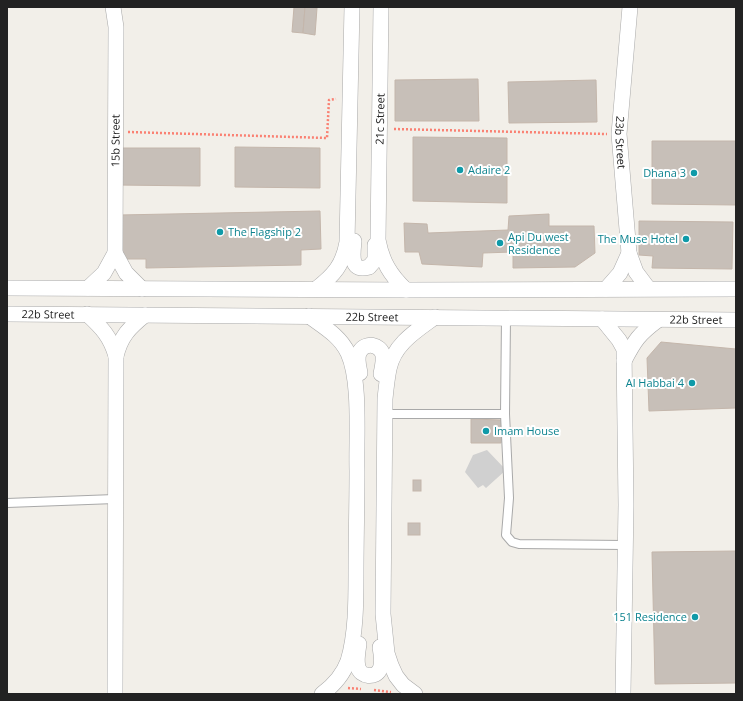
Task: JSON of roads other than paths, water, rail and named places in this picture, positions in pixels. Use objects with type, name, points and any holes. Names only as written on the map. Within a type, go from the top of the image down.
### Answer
[{"type":"street","name":"15b Street","points":[[88,288],[104,273],[115,253],[116,27],[112,7]]},
{"type":"street","name":"15b Street","points":[[116,27],[119,19],[119,7]]},
{"type":"street","name":"21c Street","points":[[316,289],[336,271],[344,257],[347,242],[352,7]]},
{"type":"street","name":"21c Street","points":[[381,7],[378,230],[380,249],[387,268],[398,283],[406,290]]},
{"type":"street","name":"23b Street","points":[[630,7],[619,134],[629,253],[636,272],[648,288]]},
{"type":"street","name":"21c Street","points":[[348,211],[354,230],[352,259],[357,266],[365,268],[373,264],[375,260],[375,241],[378,230]]},
{"type":"street","name":"15b Street","points":[[115,253],[126,273],[142,289]]},
{"type":"street","name":"23b Street","points":[[606,289],[620,273],[629,253]]},
{"type":"street","points":[[7,288],[406,290],[648,288],[736,289]]},
{"type":"street","name":"22b Street","points":[[7,314],[736,320]]},
{"type":"street","points":[[87,314],[106,333],[113,344],[116,356],[115,694]]},
{"type":"street","points":[[116,356],[124,334],[131,326],[145,315]]},
{"type":"street","points":[[309,316],[332,332],[344,346],[351,362],[356,401],[356,613],[348,660],[344,671],[336,682],[322,694]]},
{"type":"street","points":[[415,694],[403,684],[391,665],[387,653],[383,614],[385,407],[389,368],[393,356],[398,348],[412,334],[435,317]]},
{"type":"street","points":[[602,319],[619,340],[624,349],[625,545],[623,694]]},
{"type":"street","points":[[624,361],[644,330],[658,320]]},
{"type":"street","points":[[356,401],[359,396],[361,386],[358,355],[360,350],[368,345],[377,347],[383,355],[379,387],[385,407]]},
{"type":"street","points":[[356,613],[360,623],[358,667],[362,673],[368,676],[376,674],[380,668],[380,630],[383,614]]},
{"type":"lane","points":[[506,318],[505,414],[509,498],[506,535],[512,542],[519,544],[625,545]]},
{"type":"lane","points":[[385,407],[505,414]]},
{"type":"lane","points":[[7,503],[115,499]]},
{"type":"place","name":"Adaire 2","points":[[460,170]]},
{"type":"place","name":"Dhana 3","points":[[694,173]]},
{"type":"place","name":"The Flagship 2","points":[[220,232]]},
{"type":"place","name":"The Muse Hotel","points":[[686,239]]},
{"type":"place","name":"Api Du west Residence","points":[[500,243]]},
{"type":"place","name":"Al Habbai 4","points":[[692,383]]},
{"type":"place","name":"Imam House","points":[[486,431]]},
{"type":"place","name":"151 Residence","points":[[695,617]]}]
